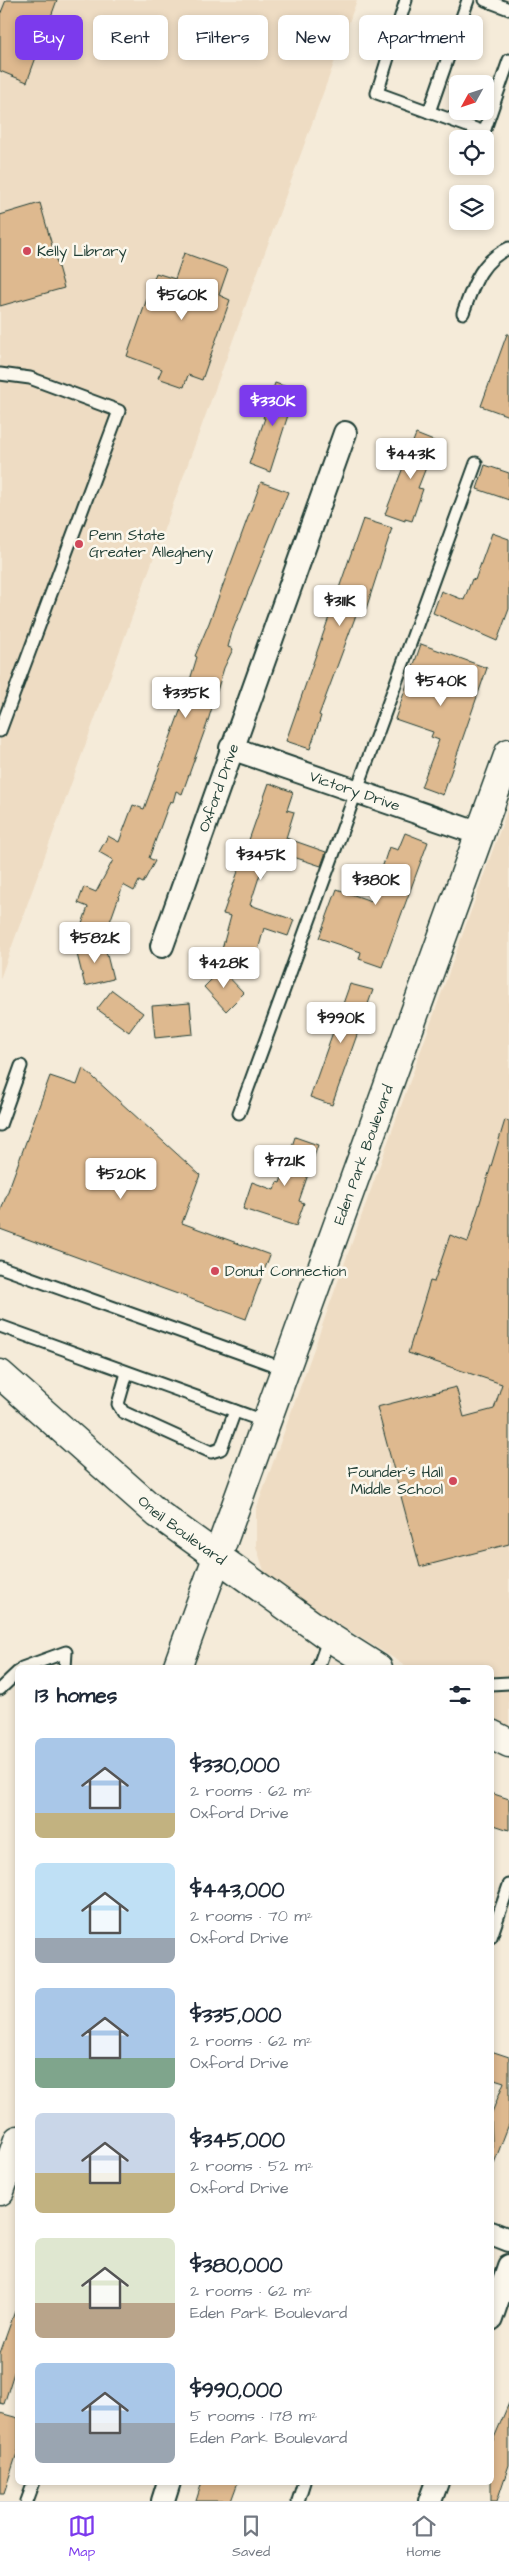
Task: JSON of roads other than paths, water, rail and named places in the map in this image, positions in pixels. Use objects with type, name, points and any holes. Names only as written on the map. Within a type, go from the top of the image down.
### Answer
[{"type":"main road","name":"Eden Park Boulevard","points":[[178,1665],[509,753]]},
{"type":"main road","name":"Oneil Boulevard","points":[[0,1374],[158,1514],[329,1637],[373,1665]]},
{"type":"main road","points":[[494,1736],[509,1743]]},
{"type":"main road","points":[[0,2191],[15,2148]]},
{"type":"street","name":"Oxford Drive","points":[[162,946],[231,748],[345,433]]},
{"type":"street","name":"Victory Drive","points":[[231,748],[480,834]]},
{"type":"street","points":[[494,2234],[509,2240]]},
{"type":"street","points":[[494,2310],[509,2266]]},
{"type":"street","points":[[163,2501],[169,2485]]},
{"type":"street","points":[[430,2501],[435,2485]]},
{"type":"lane","points":[[406,0],[377,93],[484,132],[509,60]]},
{"type":"lane","points":[[429,112],[468,0]]},
{"type":"lane","points":[[486,0],[509,8]]},
{"type":"lane","points":[[462,313],[478,273],[496,256],[509,248]]},
{"type":"lane","points":[[0,374],[30,378],[120,411],[0,731]]},
{"type":"lane","points":[[239,1113],[476,463]]},
{"type":"lane","points":[[0,1125],[21,1066]]},
{"type":"lane","points":[[0,1268],[285,1369]]},
{"type":"lane","points":[[0,1326],[266,1422]]},
{"type":"lane","points":[[127,1373],[118,1404],[123,1412],[211,1452],[221,1449],[236,1411]]},
{"type":"lane","points":[[319,1665],[329,1637]]},
{"type":"lane","points":[[30,1665],[66,1652],[65,1665]]},
{"type":"lane","points":[[0,1689],[15,1675]]},
{"type":"lane","points":[[494,1684],[509,1682]]},
{"type":"lane","points":[[494,1928],[509,1885]]},
{"type":"lane","points":[[27,2501],[33,2485]]},
{"type":"lane","points":[[298,2501],[303,2485]]},
{"type":"place","name":"Kelly Library","points":[[27,251]]},
{"type":"place","name":"Penn State Greater Allegheny","points":[[79,544]]},
{"type":"place","name":"Donut Connection","points":[[215,1271]]},
{"type":"place","name":"Founder's Hall Middle School","points":[[453,1481]]}]
